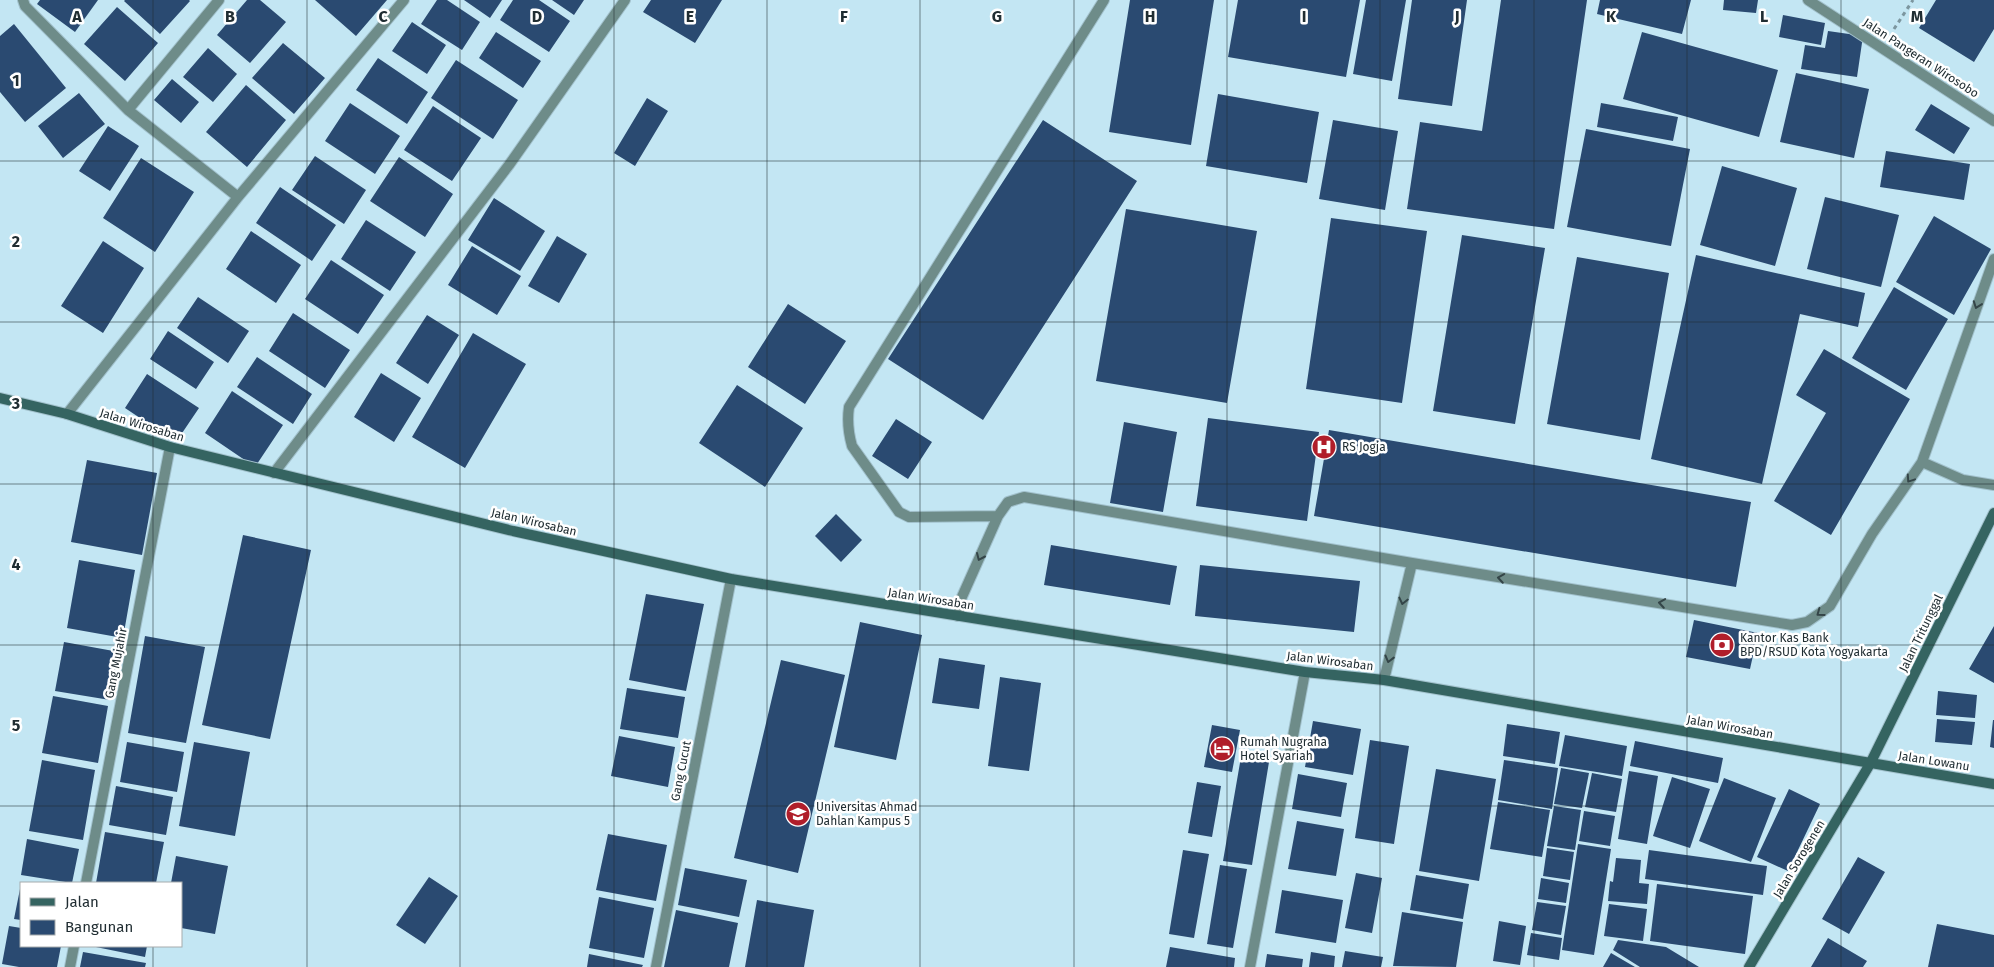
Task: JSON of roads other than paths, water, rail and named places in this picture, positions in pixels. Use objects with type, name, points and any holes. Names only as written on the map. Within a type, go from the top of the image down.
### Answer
[{"type":"main road","name":"Jalan Wirosaban","points":[[0,398],[68,414],[170,447],[274,473],[514,531],[731,579],[1305,672],[1384,680],[1870,764]]},
{"type":"main road","name":"Jalan Tritunggal","points":[[1870,764],[1994,513]]},
{"type":"main road","name":"Jalan Lowanu","points":[[1870,764],[1994,784]]},
{"type":"main road","name":"Jalan Sorogenen","points":[[1749,967],[1870,764]]},
{"type":"street","points":[[23,0],[25,6],[128,110],[238,197]]},
{"type":"street","points":[[128,110],[219,0]]},
{"type":"street","points":[[68,414],[238,197],[404,0]]},
{"type":"street","points":[[274,473],[509,164],[626,0]]},
{"type":"street","points":[[998,516],[909,517],[899,512],[852,446],[848,433],[849,407],[1104,0]]},
{"type":"street","name":"Jalan Pangeran Wirosobo","points":[[1808,0],[1994,122]]},
{"type":"street","points":[[958,616],[962,598],[998,516],[1008,502],[1024,497],[1412,563],[1792,624],[1807,622],[1830,606],[1872,534],[1922,462],[1994,260]]},
{"type":"street","name":"Gang Mujahir","points":[[86,882],[170,447]]},
{"type":"street","points":[[1922,462],[1963,480],[1994,485]]},
{"type":"street","points":[[1384,680],[1412,563]]},
{"type":"street","name":"Gang Cucut","points":[[656,967],[731,579]]},
{"type":"street","points":[[1250,967],[1305,672]]},
{"type":"street","points":[[70,967],[74,947]]},
{"type":"place","name":"RS Jogja","points":[[1324,447]]},
{"type":"place","name":"Kantor Kas Bank BPD/RSUD Kota Yogyakarta","points":[[1722,645]]},
{"type":"place","name":"Rumah Nugraha Hotel Syariah","points":[[1222,749]]},
{"type":"place","name":"Universitas Ahmad Dahlan Kampus 5","points":[[798,814]]}]
